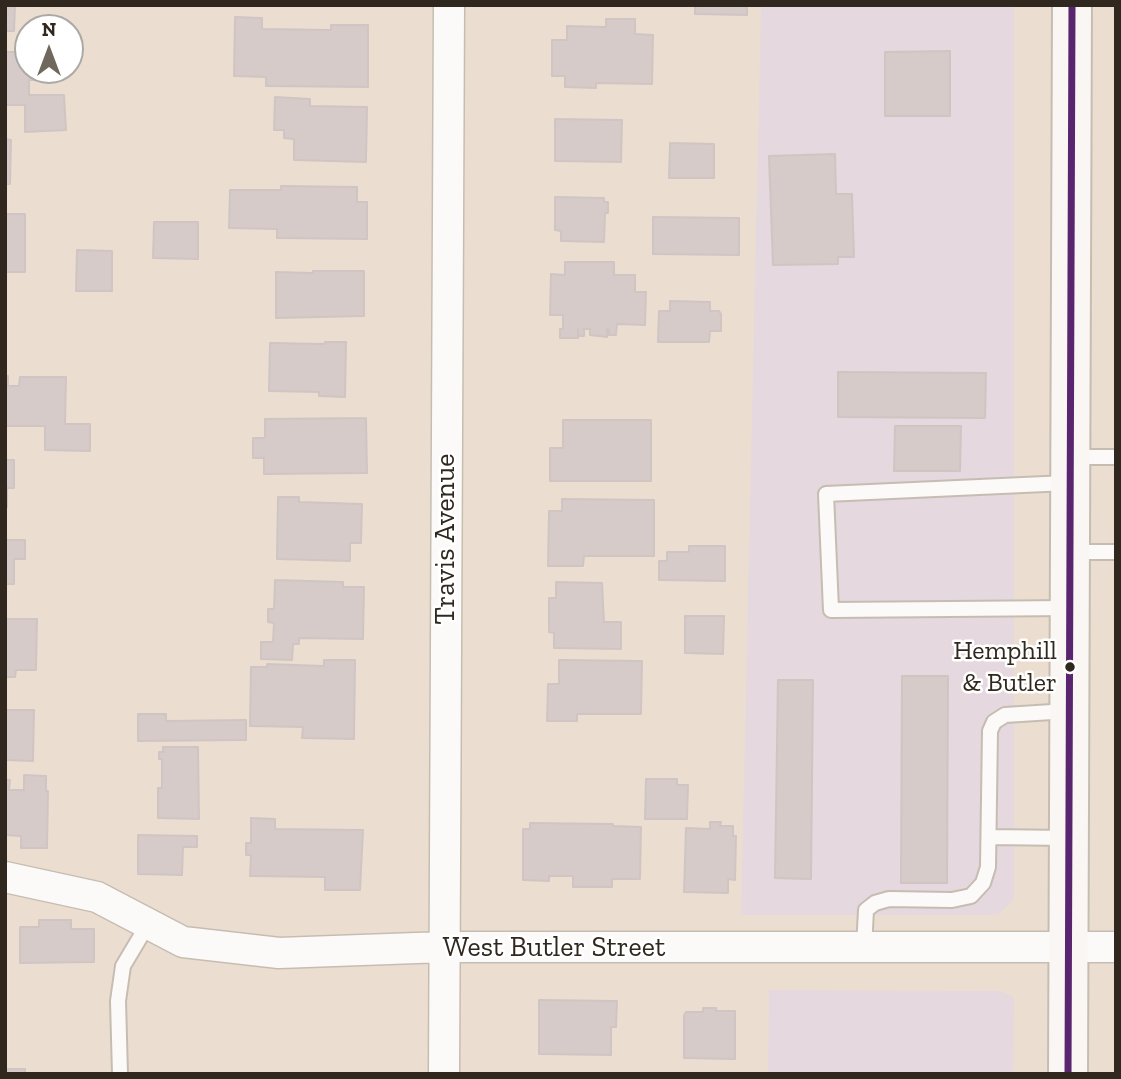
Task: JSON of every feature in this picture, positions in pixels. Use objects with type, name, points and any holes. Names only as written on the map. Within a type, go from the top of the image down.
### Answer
[{"type":"main road","points":[[1068,1074],[1072,5]]},
{"type":"street","name":"Travis Avenue","points":[[443,1074],[449,5]]},
{"type":"street","name":"West Butler Street","points":[[5,877],[97,897],[183,942],[279,953],[444,947],[1116,947]]},
{"type":"lane","points":[[1070,607],[831,610],[826,494],[1070,470],[1116,457]]},
{"type":"lane","points":[[1070,552],[1116,552]]},
{"type":"lane","points":[[864,948],[866,910],[875,903],[889,899],[952,900],[971,896],[983,883],[988,867],[990,731],[994,722],[1005,715],[1069,711]]},
{"type":"lane","points":[[989,837],[1069,838]]},
{"type":"lane","points":[[120,1074],[118,1001],[123,966],[148,924]]},
{"type":"shaded area","points":[[761,5],[1014,5],[1014,899],[998,915],[741,915]]},
{"type":"shaded area","points":[[769,990],[1000,991],[1014,997],[1013,1074],[768,1074]]},
{"type":"building","points":[[5,5],[15,5],[14,31],[5,31]]},
{"type":"building","points":[[650,5],[650,6],[599,6]]},
{"type":"building","points":[[695,5],[747,5],[747,15],[695,14]]},
{"type":"building","points":[[235,17],[262,18],[262,29],[331,30],[331,25],[368,25],[368,87],[266,86],[266,77],[234,76]]},
{"type":"building","points":[[606,19],[635,19],[635,34],[653,35],[652,84],[596,83],[596,88],[565,87],[565,76],[552,76],[552,40],[567,40],[567,26],[606,27]]},
{"type":"building","points":[[950,51],[950,116],[885,116],[885,52]]},
{"type":"building","points":[[5,52],[14,52],[14,84],[29,84],[29,95],[64,95],[66,130],[25,132],[25,105],[5,105]]},
{"type":"building","points":[[275,97],[310,99],[310,106],[367,107],[366,162],[294,160],[294,139],[284,138],[284,130],[274,130]]},
{"type":"building","points":[[555,119],[622,120],[621,162],[555,161]]},
{"type":"building","points":[[5,139],[11,140],[10,184],[5,184]]},
{"type":"building","points":[[670,143],[714,144],[714,178],[669,178]]},
{"type":"building","points":[[835,154],[836,194],[852,194],[854,257],[838,257],[838,264],[773,265],[769,156]]},
{"type":"building","points":[[281,186],[357,187],[357,202],[367,202],[367,239],[277,238],[277,229],[229,228],[230,190],[281,190]]},
{"type":"building","points":[[555,197],[604,198],[604,202],[608,202],[608,213],[605,213],[604,242],[561,241],[561,231],[555,230]]},
{"type":"building","points":[[5,214],[25,214],[25,272],[5,272]]},
{"type":"building","points":[[653,217],[739,218],[739,255],[653,254]]},
{"type":"building","points":[[154,222],[198,222],[198,259],[153,258]]},
{"type":"building","points":[[77,250],[112,251],[112,291],[76,291]]},
{"type":"building","points":[[565,262],[614,262],[614,275],[635,275],[635,292],[646,292],[645,325],[617,324],[616,335],[609,335],[607,329],[607,337],[590,335],[590,329],[584,329],[584,336],[579,336],[578,329],[578,338],[560,338],[563,315],[550,315],[551,274],[565,275]]},
{"type":"building","points":[[364,271],[364,316],[276,318],[276,272]]},
{"type":"building","points":[[670,301],[710,302],[710,311],[719,311],[721,314],[721,331],[710,331],[709,342],[658,342],[659,311],[670,311]]},
{"type":"building","points":[[346,342],[345,397],[319,396],[319,392],[269,391],[270,343]]},
{"type":"building","points":[[838,372],[986,373],[985,418],[838,417]]},
{"type":"building","points":[[5,376],[8,376],[8,386],[19,386],[20,377],[66,377],[65,424],[90,424],[90,451],[45,450],[45,426],[5,426]]},
{"type":"building","points":[[366,418],[367,473],[264,474],[264,458],[253,458],[253,438],[265,438],[265,419]]},
{"type":"building","points":[[563,420],[651,420],[651,481],[550,481],[550,448],[563,448]]},
{"type":"building","points":[[895,426],[961,426],[960,471],[894,471]]},
{"type":"building","points":[[5,455],[6,460],[14,460],[14,488],[7,488],[7,507]]},
{"type":"building","points":[[278,497],[299,497],[299,502],[362,504],[361,543],[350,543],[350,561],[277,559]]},
{"type":"building","points":[[562,499],[654,500],[654,556],[584,556],[583,566],[548,566],[549,511],[562,511]]},
{"type":"building","points":[[5,540],[25,540],[25,559],[14,559],[14,584],[5,584]]},
{"type":"building","points":[[689,546],[725,546],[725,581],[659,580],[659,561],[667,561],[667,552],[689,552]]},
{"type":"building","points":[[275,580],[343,582],[343,587],[364,587],[363,639],[299,638],[299,644],[293,644],[292,660],[261,659],[261,642],[273,642],[274,623],[268,622],[268,609],[274,609]]},
{"type":"building","points":[[556,582],[602,583],[604,622],[621,622],[621,649],[554,648],[554,633],[549,632],[549,598],[556,598]]},
{"type":"building","points":[[685,616],[724,616],[723,654],[685,653]]},
{"type":"building","points":[[5,619],[37,619],[36,670],[16,670],[15,677],[5,677]]},
{"type":"building","points":[[324,660],[355,660],[354,739],[302,738],[303,727],[250,726],[251,667],[267,667],[267,664],[324,666]]},
{"type":"building","points":[[559,660],[642,661],[641,714],[577,714],[577,721],[547,721],[548,684],[559,684]]},
{"type":"building","points":[[902,676],[948,676],[947,883],[901,883]]},
{"type":"building","points":[[778,680],[813,680],[811,879],[775,878]]},
{"type":"building","points":[[5,710],[34,710],[33,761],[5,760]]},
{"type":"building","points":[[138,714],[166,714],[166,721],[246,720],[246,740],[138,741]]},
{"type":"building","points":[[163,747],[198,747],[199,819],[158,818],[158,788],[162,788],[162,759],[159,759],[159,752],[163,752]]},
{"type":"building","points":[[24,775],[46,776],[47,848],[21,848],[21,836],[5,835],[5,780],[10,780],[9,790],[24,790]]},
{"type":"building","points":[[646,779],[677,779],[677,785],[688,785],[687,819],[645,819]]},
{"type":"building","points":[[251,818],[275,819],[275,829],[363,830],[360,890],[325,890],[325,877],[250,876],[251,855],[246,855],[246,843],[251,843]]},
{"type":"building","points":[[710,822],[721,822],[720,826],[733,826],[733,836],[736,836],[735,880],[728,879],[728,893],[684,892],[686,828],[710,829]]},
{"type":"building","points":[[530,823],[641,827],[640,879],[612,879],[612,887],[573,887],[573,876],[549,876],[549,881],[523,880],[523,829],[530,829]]},
{"type":"building","points":[[138,835],[197,836],[197,847],[183,847],[182,875],[138,874]]},
{"type":"building","points":[[39,920],[71,920],[71,929],[94,929],[94,962],[20,963],[20,927],[39,927]]},
{"type":"building","points":[[539,1000],[617,1001],[616,1027],[611,1027],[611,1055],[539,1054]]},
{"type":"building","points":[[703,1008],[735,1011],[735,1059],[684,1058],[684,1015],[686,1012],[703,1012]]},
{"type":"building","points":[[5,1069],[25,1069],[25,1074],[5,1074]]},
{"type":"transit line","points":[[1068,1074],[1072,5]]},
{"type":"place","name":"Hemphill & Butler","points":[[1070,667]]}]
